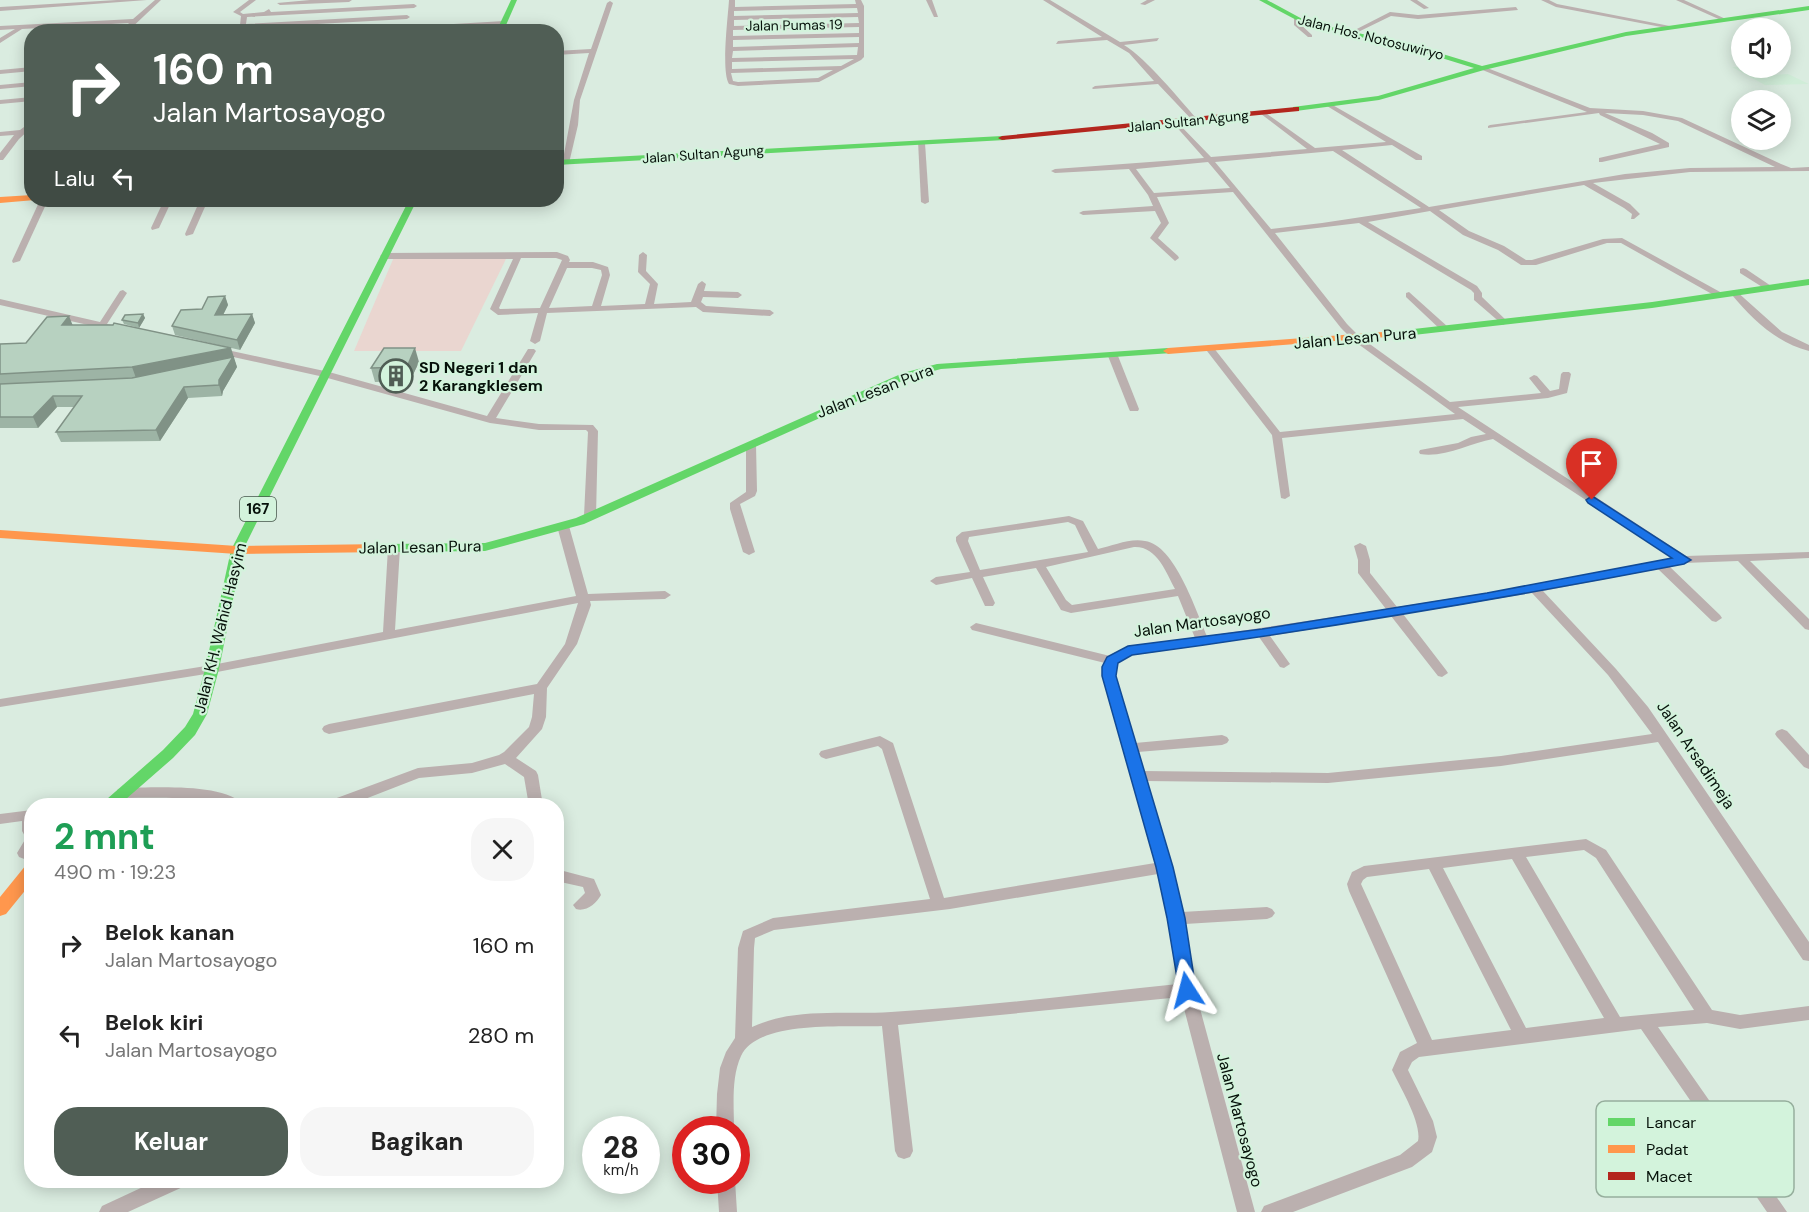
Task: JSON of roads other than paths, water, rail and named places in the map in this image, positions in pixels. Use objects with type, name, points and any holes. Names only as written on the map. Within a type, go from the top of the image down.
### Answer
[{"type":"street","points":[[0,9],[144,0]]},
{"type":"street","points":[[132,24],[158,0]]},
{"type":"street","points":[[253,0],[236,12],[244,15],[265,14],[416,3]]},
{"type":"street","points":[[265,14],[283,2],[349,0]]},
{"type":"street","points":[[502,24],[514,0]]},
{"type":"street","points":[[732,0],[728,60],[730,82],[738,84],[819,80],[861,57]]},
{"type":"street","points":[[929,0],[936,16]]},
{"type":"street","points":[[1046,0],[1121,44],[1195,120]]},
{"type":"street","points":[[1143,4],[1152,0]]},
{"type":"street","name":"Jalan Hos. Notosuwiryo","points":[[1262,0],[1296,20],[1421,49],[1482,68]]},
{"type":"street","points":[[1413,0],[1426,8]]},
{"type":"street","points":[[1544,0],[1563,6],[1672,27]]},
{"type":"street","points":[[1679,0],[1725,20]]},
{"type":"street","points":[[1773,0],[1809,20]]},
{"type":"street","points":[[402,24],[416,3]]},
{"type":"street","points":[[564,154],[574,125],[577,100],[610,3]]},
{"type":"street","points":[[731,9],[860,3],[861,57]]},
{"type":"street","name":"Jalan Sultan Agung","points":[[564,163],[1041,136],[1329,105],[1379,98],[1482,68],[1593,42],[1672,27],[1809,8]]},
{"type":"street","points":[[1352,33],[1390,14],[1415,17],[1516,9]]},
{"type":"street","points":[[243,24],[244,15]]},
{"type":"street","points":[[730,18],[861,15]]},
{"type":"street","points":[[279,24],[407,17]]},
{"type":"street","points":[[1296,20],[1296,24],[1310,36]]},
{"type":"street","points":[[78,24],[135,21]]},
{"type":"street","points":[[729,28],[861,25]]},
{"type":"street","points":[[0,41],[21,27]]},
{"type":"street","points":[[0,28],[24,27]]},
{"type":"street","name":"Jalan Pumas 19","points":[[729,38],[860,35]]},
{"type":"street","points":[[1058,43],[1109,38]]},
{"type":"street","points":[[1121,44],[1157,39]]},
{"type":"street","points":[[729,49],[861,45]]},
{"type":"street","points":[[564,52],[593,51]]},
{"type":"street","points":[[728,60],[861,57]]},
{"type":"street","points":[[729,71],[844,68]]},
{"type":"street","points":[[1482,68],[1593,111],[1649,135],[1666,145],[1602,160]]},
{"type":"street","points":[[0,72],[24,70]]},
{"type":"street","points":[[1095,88],[1160,82]]},
{"type":"street","points":[[0,87],[24,85]]},
{"type":"street","points":[[0,102],[24,100]]},
{"type":"street","points":[[1329,105],[1419,158]]},
{"type":"street","points":[[1490,127],[1593,111],[1626,111],[1674,117],[1790,170]]},
{"type":"street","points":[[1263,113],[1314,151]]},
{"type":"street","points":[[1175,122],[1211,159],[1357,339],[1464,416],[1684,560]]},
{"type":"street","points":[[0,158],[24,130]]},
{"type":"street","points":[[0,134],[24,135]]},
{"type":"street","points":[[921,143],[925,202]]},
{"type":"street","points":[[1055,171],[1131,167],[1395,143]]},
{"type":"street","points":[[1335,149],[1458,229],[1501,248],[1524,263],[1533,263],[1606,241],[1622,240],[1719,295]]},
{"type":"street","points":[[1131,167],[1152,195],[1165,225],[1154,238],[1175,258]]},
{"type":"street","points":[[1271,231],[1361,221],[1587,183],[1678,171],[1809,169]]},
{"type":"street","points":[[1587,183],[1628,206],[1636,214],[1634,217]]},
{"type":"street","points":[[1152,195],[1236,190]]},
{"type":"street","points":[[0,200],[24,198]]},
{"type":"street","points":[[16,261],[41,207]]},
{"type":"street","points":[[155,228],[165,207]]},
{"type":"street","points":[[189,234],[201,207]]},
{"type":"street","name":"Jalan KH. Wahid Hasyim","points":[[116,798],[168,754],[190,731],[200,714],[212,669],[237,550],[408,207]]},
{"type":"street","points":[[1083,213],[1159,208]]},
{"type":"street","points":[[1361,221],[1474,288],[1478,293],[1477,298],[1503,322]]},
{"type":"street","points":[[643,255],[641,268],[654,284],[649,307]]},
{"type":"street","points":[[384,256],[562,256],[565,258],[564,265],[543,310],[533,346],[490,420]]},
{"type":"street","points":[[518,256],[495,310],[502,312],[649,307],[738,295]]},
{"type":"street","points":[[564,265],[593,265],[605,268],[606,275],[596,308]]},
{"type":"street","points":[[1743,271],[1770,288]]},
{"type":"street","name":"Jalan Lesan Pura","points":[[0,534],[237,550],[485,547],[509,543],[590,516],[878,387],[930,369],[961,363],[1113,356],[1357,339],[1809,282]]},
{"type":"street","points":[[702,284],[699,299],[703,309],[770,313]]},
{"type":"street","points":[[102,325],[123,293]]},
{"type":"street","points":[[1735,293],[1760,319],[1797,344],[1809,348]]},
{"type":"street","points":[[1409,295],[1445,329]]},
{"type":"street","points":[[0,302],[134,332]]},
{"type":"street","points":[[1210,349],[1277,435],[1286,496]]},
{"type":"street","points":[[212,350],[326,374],[490,420],[539,426],[589,427],[592,429],[590,516]]},
{"type":"street","points":[[1113,356],[1134,409]]},
{"type":"street","points":[[236,365],[258,360]]},
{"type":"street","points":[[1448,405],[1548,396],[1564,391],[1566,374]]},
{"type":"street","points":[[1534,378],[1548,396]]},
{"type":"street","points":[[1277,435],[1464,416]]},
{"type":"street","points":[[1424,452],[1461,446],[1475,439],[1495,436]]},
{"type":"street","points":[[750,552],[735,509],[738,500],[747,497],[752,491],[751,445]]},
{"type":"street","points":[[989,603],[962,537],[973,531],[1069,519],[1079,523],[1095,554]]},
{"type":"street","points":[[351,798],[404,777],[484,765],[506,757],[535,729],[539,717],[541,688],[571,644],[580,625],[585,605],[563,526]]},
{"type":"street","points":[[936,581],[1147,544],[1158,552],[1182,592],[1203,642]]},
{"type":"street","points":[[1360,546],[1364,560],[1364,573],[1442,673]]},
{"type":"street","points":[[389,636],[394,548]]},
{"type":"street","name":"Jalan Martosayogo","points":[[1246,1212],[1187,990],[1176,918],[1164,867],[1109,676],[1112,660],[1128,651],[1203,642],[1535,589],[1684,560],[1809,555]]},
{"type":"street","points":[[1740,557],[1809,626]]},
{"type":"street","points":[[1039,564],[1061,602],[1071,609],[1182,592]]},
{"type":"street","points":[[1660,564],[1716,618]]},
{"type":"street","name":"Jalan Arsadimeja","points":[[1535,589],[1627,688],[1762,883],[1809,956]]},
{"type":"street","points":[[0,703],[212,669],[583,598],[665,595]]},
{"type":"street","points":[[976,627],[1112,660]]},
{"type":"street","points":[[1262,633],[1284,664]]},
{"type":"street","points":[[329,729],[541,688]]},
{"type":"street","points":[[1782,734],[1809,764]]},
{"type":"street","points":[[1138,776],[1328,778],[1501,761],[1660,737]]},
{"type":"street","points":[[1130,748],[1222,740]]},
{"type":"street","points":[[826,754],[880,741],[888,746],[939,904]]},
{"type":"street","points":[[506,757],[531,775],[535,798]]},
{"type":"street","points":[[122,793],[224,798]]},
{"type":"street","points":[[0,819],[24,816]]},
{"type":"street","points":[[1427,1048],[1354,885],[1357,876],[1364,872],[1577,844],[1586,844],[1596,848],[1707,1016]]},
{"type":"street","points":[[1515,852],[1616,1024]]},
{"type":"street","points":[[1433,863],[1521,1034]]},
{"type":"street","points":[[725,1116],[727,1072],[743,1040],[748,935],[773,924],[939,904],[1164,867]]},
{"type":"street","points":[[564,877],[589,883],[593,895],[581,905]]},
{"type":"street","points":[[0,909],[24,880]]},
{"type":"street","points":[[1176,918],[1267,913]]},
{"type":"street","points":[[743,1040],[774,1028],[804,1021],[889,1019],[1187,990]]},
{"type":"street","points":[[1270,1212],[1406,1161],[1426,1146],[1428,1137],[1424,1121],[1400,1070],[1402,1060],[1412,1052],[1521,1034],[1616,1024],[1707,1016],[1740,1022],[1809,1013]]},
{"type":"street","points":[[889,1019],[904,1151]]},
{"type":"street","points":[[1645,1022],[1700,1101]]},
{"type":"street","points":[[108,1212],[161,1188]]},
{"type":"street","points":[[727,1194],[728,1212]]},
{"type":"street","points":[[1768,1197],[1778,1212]]},
{"type":"place","name":"SD Negeri 1 dan 2 Karangklesem","points":[[396,376]]}]
